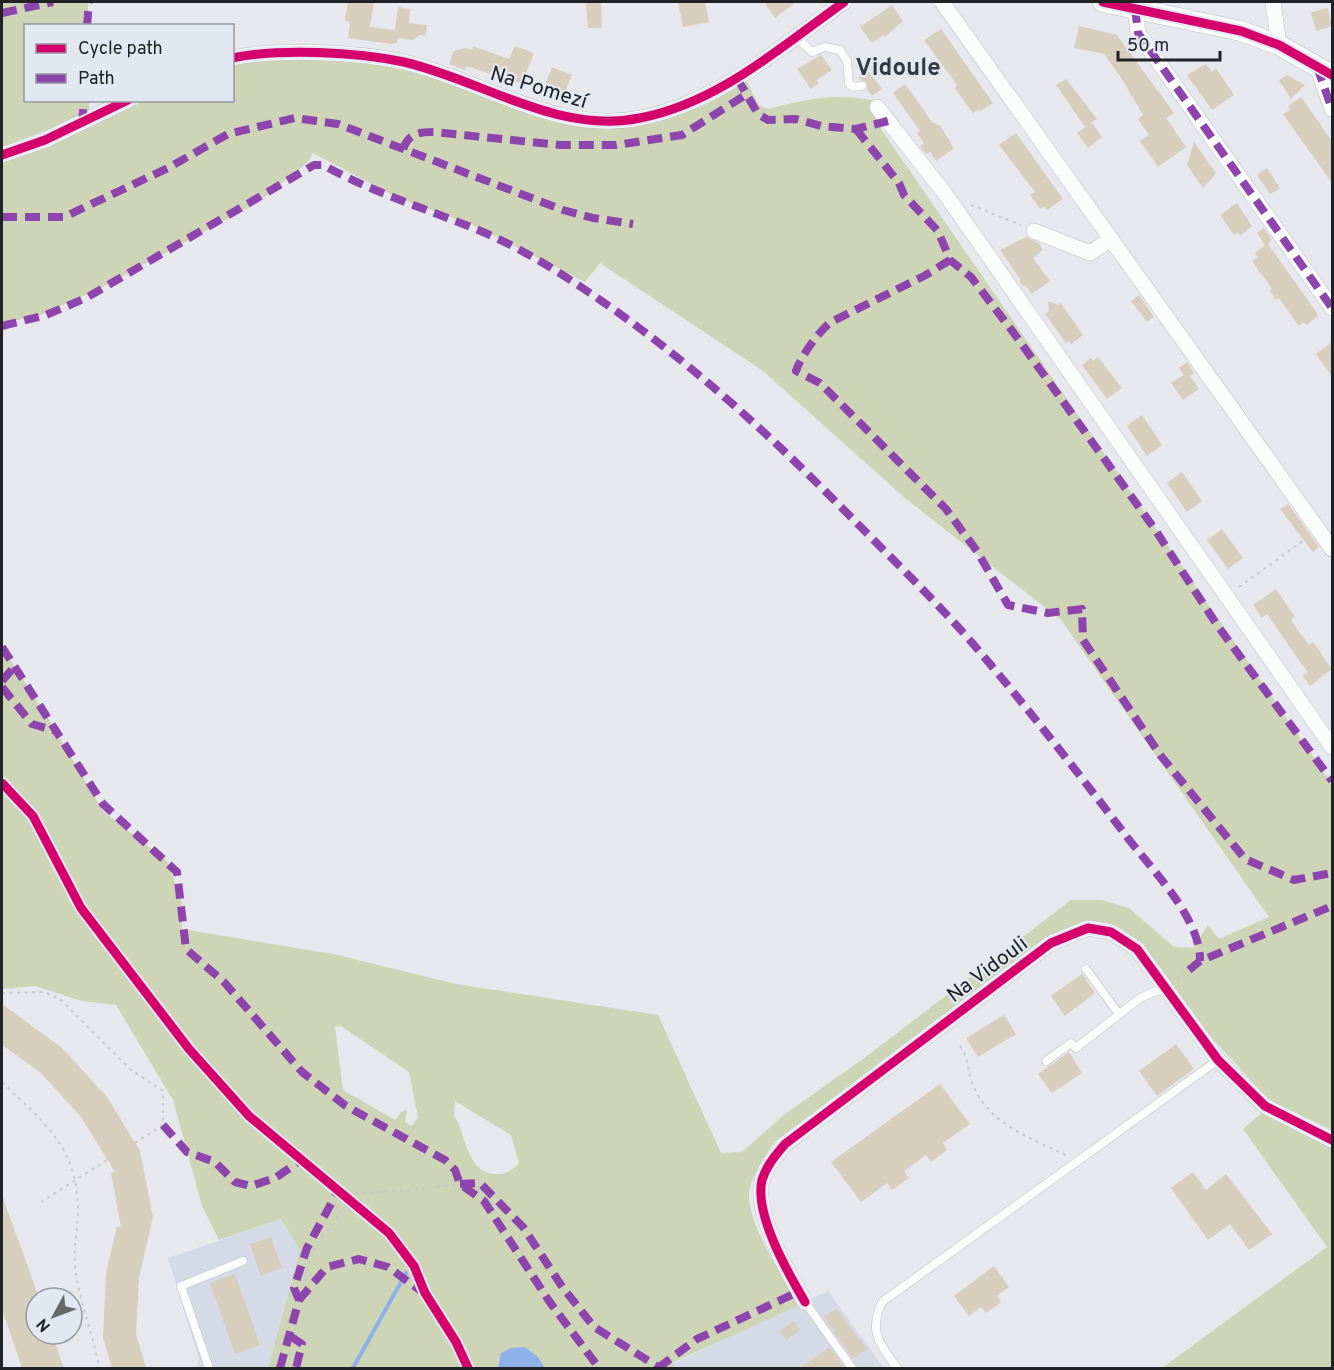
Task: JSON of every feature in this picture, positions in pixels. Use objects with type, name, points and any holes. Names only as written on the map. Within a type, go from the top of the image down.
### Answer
[{"type":"street","name":"Na Pomezí","points":[[234,58],[273,52],[377,58],[405,62],[521,103],[597,122],[641,118],[702,98],[753,68],[844,2]]},
{"type":"street","points":[[942,2],[1332,549]]},
{"type":"street","points":[[1109,2],[1241,31],[1279,45],[1325,71],[1332,109]]},
{"type":"street","points":[[1272,2],[1279,45]]},
{"type":"street","points":[[1135,8],[1138,33],[1332,308]]},
{"type":"street","points":[[2,155],[82,124],[124,102]]},
{"type":"street","points":[[877,107],[946,195],[1332,747]]},
{"type":"street","points":[[1034,231],[1090,253],[1111,239]]},
{"type":"street","name":"Na Vidouli","points":[[805,1302],[767,1227],[762,1202],[762,1180],[771,1160],[785,1144],[1051,943],[1088,928],[1111,932],[1137,949],[1218,1060],[1265,1106],[1332,1140]]},
{"type":"lane","points":[[796,36],[812,52],[824,47],[840,50],[847,61],[849,84],[854,87],[862,86]]},
{"type":"lane","points":[[1086,969],[1119,1014]]},
{"type":"lane","points":[[1046,1061],[1071,1043],[1076,1048],[1140,998],[1165,987]]},
{"type":"lane","points":[[897,1368],[877,1338],[875,1318],[882,1302],[1218,1060]]},
{"type":"lane","points":[[209,1368],[181,1286],[243,1261]]},
{"type":"lane","name":"Na Vidouli","points":[[805,1302],[852,1368]]},
{"type":"path","points":[[946,195],[1034,231]]},
{"type":"path","points":[[1227,596],[1319,530]]},
{"type":"path","points":[[2,993],[45,992],[61,1000],[130,1069],[164,1091],[163,1125],[135,1143]]},
{"type":"path","points":[[960,1046],[969,1059],[971,1080],[980,1097],[1002,1122],[1022,1135],[1079,1161]]},
{"type":"path","points":[[2,1082],[64,1148],[77,1178],[76,1271],[79,1298],[99,1368]]},
{"type":"path","points":[[41,1202],[107,1160]]},
{"type":"path","points":[[355,1193],[405,1191],[460,1184]]},
{"type":"path","points":[[299,1300],[313,1250],[350,1199]]},
{"type":"shaded area","points":[[281,1219],[300,1250],[268,1368],[197,1368],[199,1359],[168,1258]]},
{"type":"shaded area","points":[[828,1291],[884,1368],[676,1368],[672,1364]]},
{"type":"green space","points":[[2,2],[88,2],[88,24],[24,24],[24,102],[89,102],[89,114],[2,147]]},
{"type":"green space","points":[[309,58],[381,65],[412,71],[493,98],[638,124],[703,106],[747,82],[759,105],[768,109],[819,98],[844,97],[872,100],[881,129],[1332,784],[1332,1130],[1268,1099],[1165,987],[1155,963],[1139,942],[1118,927],[1091,921],[1081,922],[1048,936],[774,1142],[752,1181],[749,1200],[752,1215],[766,1248],[800,1305],[672,1363],[676,1368],[545,1368],[538,1357],[502,1352],[498,1368],[268,1368],[300,1250],[281,1219],[219,1240],[202,1206],[173,1100],[116,1005],[82,1001],[35,986],[2,989],[2,647],[48,718],[103,811],[167,861],[182,903],[182,929],[333,954],[456,984],[658,1015],[721,1153],[742,1152],[785,1114],[867,1056],[1071,900],[1102,900],[1129,908],[1174,947],[1193,948],[1208,925],[1219,939],[1269,917],[1061,620],[906,499],[763,371],[600,263],[585,282],[473,225],[398,198],[313,153],[308,162],[257,203],[97,290],[38,316],[2,323],[2,159],[143,102],[234,102],[234,63],[257,59]],"holes":[[[341,1026],[409,1072],[418,1118],[411,1126],[405,1122],[407,1110],[402,1111],[395,1120],[343,1090],[335,1027]],[[455,1101],[511,1135],[519,1163],[502,1174],[484,1171],[477,1166],[468,1150],[454,1116]]]},
{"type":"green space","points":[[1264,1111],[1332,1146],[1332,1368],[1162,1368],[1327,1247],[1243,1129]]},
{"type":"water","points":[[525,1347],[538,1357],[545,1368],[498,1368],[501,1353],[511,1348]]},
{"type":"building","points":[[348,2],[374,2],[370,27],[395,30],[398,7],[410,9],[409,23],[427,25],[426,36],[420,35],[413,40],[398,38],[397,43],[391,44],[348,38],[350,22],[345,21]]},
{"type":"building","points":[[586,2],[601,2],[602,28],[588,28]]},
{"type":"building","points":[[705,2],[709,22],[683,27],[678,3]]},
{"type":"building","points":[[764,2],[796,2],[775,18]]},
{"type":"building","points":[[892,5],[903,21],[885,37],[883,35],[872,43],[860,27]]},
{"type":"building","points":[[1328,8],[1332,26],[1316,31],[1311,12]]},
{"type":"building","points":[[1079,26],[1117,35],[1174,113],[1166,118],[1186,147],[1158,167],[1140,141],[1149,135],[1138,119],[1143,115],[1122,79],[1104,54],[1074,48]]},
{"type":"building","points":[[941,29],[993,103],[980,111],[979,109],[973,113],[955,88],[957,85],[924,40]]},
{"type":"building","points":[[473,46],[509,59],[515,46],[534,53],[522,84],[490,72],[490,74],[466,66],[465,70],[449,64],[454,51],[465,48],[472,50]]},
{"type":"building","points":[[821,55],[832,70],[817,80],[819,83],[811,89],[797,69]]},
{"type":"building","points":[[1206,64],[1212,72],[1216,68],[1234,95],[1212,110],[1187,75]]},
{"type":"building","points":[[552,67],[572,75],[562,100],[542,92]]},
{"type":"building","points":[[868,71],[882,89],[872,96],[867,90],[867,83],[858,78]]},
{"type":"building","points":[[1287,75],[1305,85],[1291,99],[1279,80]]},
{"type":"building","points":[[1066,79],[1097,119],[1085,127],[1056,85]]},
{"type":"building","points":[[905,84],[932,122],[940,126],[950,141],[953,149],[936,161],[930,152],[926,154],[920,146],[924,143],[917,133],[920,131],[893,93]]},
{"type":"building","points":[[1301,97],[1332,141],[1332,183],[1283,114],[1290,110],[1288,106]]},
{"type":"building","points":[[1092,123],[1102,137],[1088,148],[1077,133]]},
{"type":"building","points":[[1016,133],[1063,199],[1047,210],[1044,207],[1040,209],[1030,195],[1035,192],[999,145]]},
{"type":"building","points":[[1194,142],[1216,173],[1203,188],[1187,165]]},
{"type":"building","points":[[1267,168],[1280,188],[1270,194],[1257,175]]},
{"type":"building","points":[[1237,203],[1252,226],[1240,236],[1238,232],[1234,235],[1220,215]]},
{"type":"building","points":[[1264,228],[1272,240],[1268,244],[1317,313],[1317,317],[1306,325],[1304,322],[1299,326],[1279,298],[1276,300],[1270,291],[1272,289],[1252,261],[1258,257],[1255,253],[1265,245],[1257,233]]},
{"type":"building","points":[[1026,237],[1039,243],[1043,250],[1033,258],[1050,281],[1032,294],[1026,286],[1021,285],[1020,279],[1000,250]]},
{"type":"building","points":[[1139,295],[1154,317],[1147,322],[1131,301]]},
{"type":"building","points":[[1048,301],[1058,305],[1061,303],[1083,335],[1071,344],[1069,341],[1066,343],[1045,314],[1049,311]]},
{"type":"building","points":[[1332,342],[1332,377],[1316,354]]},
{"type":"building","points":[[1098,357],[1122,388],[1107,399],[1082,365],[1091,358],[1093,361]]},
{"type":"building","points":[[1187,362],[1194,373],[1190,376],[1199,389],[1183,400],[1171,383],[1184,375],[1179,368]]},
{"type":"building","points":[[1142,415],[1162,445],[1147,456],[1127,426]]},
{"type":"building","points":[[1182,472],[1202,501],[1187,512],[1167,483]]},
{"type":"building","points":[[1288,504],[1319,547],[1313,552],[1280,509]]},
{"type":"building","points":[[1222,529],[1243,558],[1228,569],[1207,540]]},
{"type":"building","points":[[1276,589],[1295,617],[1291,620],[1300,633],[1309,645],[1313,642],[1332,669],[1310,686],[1303,676],[1308,672],[1267,614],[1262,618],[1253,605]]},
{"type":"building","points":[[1082,974],[1095,993],[1065,1016],[1051,996]]},
{"type":"building","points":[[2,1004],[62,1048],[107,1097],[140,1151],[153,1217],[139,1278],[136,1334],[146,1368],[112,1368],[103,1338],[106,1273],[117,1226],[121,1227],[111,1173],[115,1172],[81,1117],[40,1072],[2,1045]]},
{"type":"building","points":[[1004,1015],[1016,1034],[978,1057],[966,1038]]},
{"type":"building","points":[[1176,1044],[1194,1069],[1157,1096],[1139,1071]]},
{"type":"building","points":[[1069,1052],[1082,1073],[1052,1093],[1038,1074]]},
{"type":"building","points":[[940,1084],[970,1124],[943,1143],[947,1150],[931,1162],[926,1155],[904,1171],[909,1178],[892,1190],[887,1183],[861,1202],[831,1162]]},
{"type":"building","points":[[1193,1172],[1206,1190],[1226,1174],[1272,1234],[1249,1250],[1230,1224],[1208,1240],[1171,1188]]},
{"type":"building","points":[[2,1195],[35,1286],[24,1286],[24,1346],[56,1346],[64,1368],[22,1368],[2,1309]]},
{"type":"building","points":[[271,1237],[282,1268],[261,1276],[250,1244]]},
{"type":"building","points":[[994,1266],[1009,1287],[997,1296],[1001,1302],[986,1313],[981,1307],[969,1316],[954,1296]]},
{"type":"building","points":[[235,1274],[260,1345],[235,1354],[210,1283]]},
{"type":"building","points":[[836,1308],[867,1349],[853,1359],[824,1317]]},
{"type":"building","points":[[794,1321],[800,1330],[786,1340],[779,1331]]},
{"type":"building","points":[[830,1347],[844,1367],[800,1368]]},
{"type":"waterway","points":[[353,1368],[406,1273]]},
{"type":"marked path","points":[[2,13],[53,2]]},
{"type":"marked path","points":[[87,24],[89,2]]},
{"type":"marked path","points":[[1135,8],[1138,33],[1332,308]]},
{"type":"marked path","points":[[1317,67],[1332,109]]},
{"type":"marked path","points":[[737,78],[758,114],[768,120],[796,119],[821,126],[856,129],[888,121]]},
{"type":"marked path","points":[[403,149],[411,137],[429,132],[560,145],[616,145],[682,135],[747,94]]},
{"type":"marked path","points":[[82,124],[84,102]]},
{"type":"marked path","points":[[2,217],[64,217],[168,168],[228,134],[295,118],[338,124],[563,210],[593,218],[633,224]]},
{"type":"marked path","points":[[856,129],[899,183],[904,195],[938,231],[950,260],[971,277],[1013,332],[1154,528],[1217,625],[1332,781]]},
{"type":"marked path","points":[[2,326],[46,315],[86,298],[314,165],[323,165],[374,190],[478,230],[524,252],[617,312],[719,392],[814,480],[938,606],[1028,710],[1172,893],[1192,927],[1198,944],[1200,961]]},
{"type":"marked path","points":[[950,260],[924,276],[831,322],[811,344],[796,371],[820,383],[946,509],[977,551],[1008,605],[1048,613],[1082,609],[1083,640],[1161,756],[1245,859],[1294,880],[1332,873]]},
{"type":"marked path","points":[[2,647],[103,804],[177,872],[186,949],[224,982],[302,1072],[346,1106],[445,1160],[455,1170],[460,1184],[484,1201],[549,1301],[599,1368]]},
{"type":"marked path","points":[[2,681],[14,667]]},
{"type":"marked path","points":[[2,687],[32,724],[56,731]]},
{"type":"marked path","points":[[1189,970],[1200,961],[1332,906]]},
{"type":"marked path","points":[[163,1125],[187,1152],[215,1162],[235,1182],[251,1186],[275,1178],[300,1161]]},
{"type":"marked path","points":[[460,1184],[480,1183],[523,1227],[563,1288],[594,1327],[660,1368]]},
{"type":"marked path","points":[[280,1368],[299,1300],[294,1288],[307,1248],[338,1191]]},
{"type":"marked path","points":[[299,1300],[327,1267],[359,1259],[388,1267],[421,1291]]},
{"type":"marked path","points":[[658,1368],[697,1339],[798,1292]]},
{"type":"marked path","points":[[290,1336],[302,1344],[296,1368]]},
{"type":"cycle path","points":[[234,58],[273,53],[318,52],[404,62],[433,70],[550,112],[580,119],[610,121],[640,118],[669,111],[722,87],[772,55],[844,2]]},
{"type":"cycle path","points":[[1103,2],[1241,31],[1279,45],[1332,75]]},
{"type":"cycle path","points":[[2,155],[45,140],[124,102]]},
{"type":"cycle path","points":[[2,783],[33,816],[81,908],[189,1049],[249,1116],[389,1233],[414,1266],[425,1293],[456,1342],[468,1368]]},
{"type":"cycle path","points":[[805,1302],[774,1243],[763,1209],[762,1180],[775,1157],[785,1144],[1051,943],[1088,928],[1111,932],[1137,949],[1218,1060],[1265,1106],[1332,1140]]},
{"type":"district","name":"Vidoule","points":[[898,67]]}]
